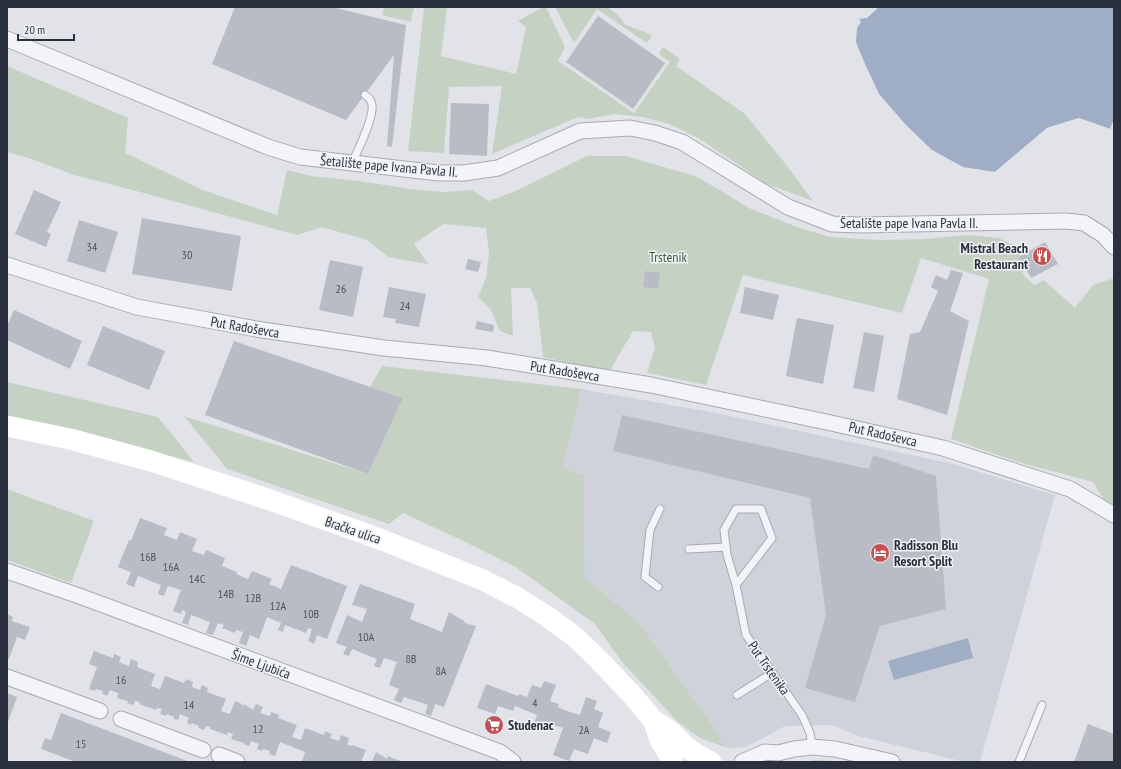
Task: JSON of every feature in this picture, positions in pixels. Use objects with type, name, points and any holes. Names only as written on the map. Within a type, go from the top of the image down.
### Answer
[{"type":"street","name":"Šetalište pape Ivana Pavla II.","points":[[7,39],[268,147],[300,157],[439,173],[464,173],[498,168],[580,131],[630,128],[655,133],[682,142],[788,207],[832,224],[860,225],[1066,221],[1084,223],[1103,236],[1114,247]]},
{"type":"street","name":"Put Radoševca","points":[[7,265],[137,307],[256,329],[384,348],[486,358],[651,385],[935,446],[1070,489],[1114,515]]},
{"type":"street","name":"Bračka ulica","points":[[7,426],[70,439],[151,461],[372,536],[483,580],[518,598],[548,617],[575,638],[598,659],[633,696],[653,720],[670,731],[685,746],[696,754],[711,762]]},
{"type":"street","name":"Šime Ljubića","points":[[7,571],[82,597],[500,752],[513,762]]},
{"type":"street","points":[[7,677],[100,711]]},
{"type":"street","points":[[121,719],[203,750]]},
{"type":"street","name":"Bračka ulica","points":[[653,720],[660,740],[673,762]]},
{"type":"street","points":[[742,762],[765,752],[775,758],[794,748],[812,747],[835,749],[892,762]]},
{"type":"street","points":[[219,755],[237,762]]},
{"type":"lane","points":[[352,163],[370,117],[372,105],[371,100],[365,95]]},
{"type":"lane","points":[[658,587],[645,577],[650,530],[660,509]]},
{"type":"lane","name":"Put Trstenika","points":[[736,585],[772,538],[761,509],[736,509],[724,530],[727,556],[736,585],[746,635],[802,715],[810,732],[812,747]]},
{"type":"lane","points":[[689,549],[726,547]]},
{"type":"lane","points":[[736,695],[772,673]]},
{"type":"lane","points":[[1019,762],[1042,705]]},
{"type":"shaded area","points":[[581,389],[711,412],[953,464],[1055,495],[980,762],[965,762],[858,736],[832,725],[785,726],[746,747],[724,747],[716,730],[640,624],[585,577],[584,475],[563,468]]},
{"type":"green space","points":[[384,7],[414,7],[411,22],[382,15]]},
{"type":"green space","points":[[424,7],[447,7],[441,56],[516,74],[526,27],[518,21],[543,7],[546,7],[565,47],[558,61],[634,113],[670,62],[659,54],[663,47],[680,59],[676,66],[745,114],[813,201],[767,184],[698,138],[669,124],[643,117],[614,114],[588,119],[578,117],[492,154],[502,86],[449,87],[444,153],[408,151]]},
{"type":"green space","points":[[555,7],[607,7],[616,13],[626,25],[652,36],[647,43],[597,9],[574,43]]},
{"type":"green space","name":"Trstenik","points":[[7,66],[128,118],[125,153],[203,190],[277,215],[287,170],[311,176],[359,181],[411,189],[445,192],[472,190],[489,201],[518,190],[587,156],[626,156],[695,176],[749,208],[797,227],[830,237],[880,240],[923,239],[969,235],[999,238],[1019,248],[1023,274],[1034,285],[1044,280],[1075,308],[1093,285],[1114,278],[1114,507],[1104,500],[1093,482],[1018,462],[951,439],[989,279],[921,258],[902,313],[743,275],[706,385],[647,373],[655,348],[651,332],[633,331],[609,372],[543,357],[537,303],[530,288],[511,288],[513,336],[500,331],[491,310],[478,297],[486,278],[489,254],[486,228],[443,224],[414,244],[428,264],[388,257],[367,240],[322,227],[297,235],[74,175],[32,159],[7,152]]},
{"type":"green space","points":[[382,366],[581,389],[563,468],[584,475],[585,577],[640,624],[716,730],[724,747],[700,738],[678,722],[622,662],[595,624],[517,568],[403,513],[389,524],[227,469],[184,416],[368,474],[403,398],[370,387]]},
{"type":"green space","points":[[7,382],[158,417],[194,462],[7,416]]},
{"type":"green space","points":[[7,489],[94,521],[71,583],[7,560]]},
{"type":"green space","points":[[816,760],[847,762],[801,762]]},
{"type":"water","points":[[879,7],[1114,7],[1114,119],[1110,129],[1079,118],[1047,128],[995,172],[963,167],[932,150],[906,125],[879,94],[856,42],[857,28],[861,22],[859,19],[867,18]]},
{"type":"water","points":[[968,638],[973,658],[894,680],[888,661]]},
{"type":"pier","points":[[1079,118],[1110,129],[1109,131],[1079,120],[1048,130],[997,173],[995,172],[1047,128]]},
{"type":"building","points":[[235,7],[332,7],[406,25],[392,147],[387,146],[394,55],[346,120],[212,64]]},
{"type":"building","points":[[598,16],[665,63],[633,109],[566,62]]},
{"type":"building","points":[[451,103],[489,104],[487,156],[449,154]]},
{"type":"building","points":[[34,190],[61,202],[47,232],[51,234],[46,247],[15,234]]},
{"type":"building","points":[[142,218],[241,236],[232,291],[132,274]]},
{"type":"building","points":[[79,220],[118,232],[105,273],[67,261]]},
{"type":"building","points":[[1045,242],[1058,264],[1031,278],[1019,257]]},
{"type":"building","points":[[468,259],[481,262],[478,272],[465,269]]},
{"type":"building","points":[[330,260],[363,267],[353,317],[319,310]]},
{"type":"building","points":[[951,270],[963,273],[950,311],[969,321],[947,415],[897,399],[910,334],[920,332],[938,291],[931,287],[936,275],[947,280]]},
{"type":"building","points":[[645,271],[660,273],[658,289],[643,287]]},
{"type":"building","points":[[389,287],[426,294],[419,327],[395,323],[396,319],[383,317]]},
{"type":"building","points":[[745,287],[779,295],[773,320],[740,313]]},
{"type":"building","points":[[14,310],[82,341],[70,369],[7,340],[7,326]]},
{"type":"building","points":[[797,318],[834,325],[823,384],[786,376]]},
{"type":"building","points":[[477,321],[494,325],[493,332],[475,329]]},
{"type":"building","points":[[103,326],[165,351],[149,390],[87,365]]},
{"type":"building","points":[[864,332],[884,336],[874,392],[853,388]]},
{"type":"building","points":[[234,341],[403,398],[368,474],[205,415]]},
{"type":"building","name":"Radisson Blu Resort Split","points":[[622,415],[869,469],[873,455],[936,476],[946,609],[880,626],[855,702],[805,688],[826,615],[810,498],[613,451]]},
{"type":"building","points":[[140,518],[167,528],[164,535],[177,540],[180,532],[197,539],[192,551],[204,555],[206,550],[225,558],[222,566],[237,572],[236,574],[248,579],[252,571],[272,579],[269,584],[281,589],[291,565],[347,586],[327,639],[317,635],[314,644],[308,641],[312,629],[308,628],[306,633],[285,625],[283,632],[278,630],[281,623],[267,617],[259,639],[250,635],[246,646],[239,643],[243,632],[236,630],[235,633],[222,628],[224,625],[218,623],[213,635],[206,633],[210,622],[191,615],[188,625],[182,623],[186,612],[182,610],[181,614],[173,611],[181,590],[168,586],[164,596],[158,594],[161,585],[138,576],[134,587],[126,584],[131,572],[118,567],[129,540],[131,541]]},
{"type":"building","points":[[360,584],[415,604],[410,619],[442,632],[449,612],[463,620],[465,623],[476,626],[444,707],[435,704],[431,716],[425,714],[428,705],[404,697],[401,703],[394,700],[399,689],[389,685],[397,662],[384,658],[380,668],[374,666],[377,659],[352,649],[349,656],[343,654],[347,647],[336,643],[347,615],[362,622],[367,609],[352,605]]},
{"type":"building","points":[[7,614],[13,617],[12,621],[30,627],[25,640],[17,637],[9,659],[7,658]]},
{"type":"building","points":[[94,651],[113,658],[114,654],[121,657],[119,662],[129,666],[131,659],[138,662],[137,667],[155,674],[151,686],[160,689],[165,676],[184,683],[186,679],[193,682],[192,687],[200,690],[202,685],[208,688],[207,692],[226,699],[221,711],[230,714],[235,701],[243,706],[244,704],[253,710],[256,704],[263,707],[260,713],[270,716],[271,712],[279,715],[278,718],[297,725],[292,737],[301,740],[305,728],[324,735],[325,731],[332,734],[330,738],[339,741],[341,735],[349,738],[347,745],[352,745],[366,750],[361,762],[302,762],[305,752],[280,742],[275,756],[269,754],[270,751],[263,749],[262,751],[257,749],[259,744],[251,741],[249,746],[231,739],[233,734],[228,732],[227,735],[210,729],[210,727],[206,726],[204,730],[198,728],[199,726],[192,723],[191,725],[187,723],[189,718],[180,714],[178,720],[167,714],[166,716],[160,714],[162,709],[157,708],[156,710],[135,701],[134,705],[127,703],[128,701],[117,698],[118,693],[110,690],[107,696],[102,693],[103,691],[89,689],[97,667],[89,664]]},
{"type":"building","points":[[544,681],[556,685],[550,701],[559,704],[558,707],[564,710],[580,715],[586,697],[597,701],[594,709],[603,713],[598,727],[611,732],[607,743],[594,738],[588,754],[574,749],[569,761],[553,755],[563,728],[542,721],[541,725],[534,723],[537,715],[515,706],[513,711],[498,706],[495,714],[477,708],[486,684],[518,696],[519,694],[527,697],[532,685],[541,688]]},
{"type":"building","points":[[7,693],[17,697],[7,725]]},
{"type":"building","points":[[61,713],[190,762],[76,762],[41,749],[45,738],[51,740]]},
{"type":"building","points":[[1088,724],[1114,734],[1114,762],[1074,762]]},
{"type":"building","points":[[376,752],[387,759],[388,756],[403,762],[372,762]]},
{"type":"place","name":"Mistral Beach Restaurant","points":[[1042,256]]},
{"type":"place","name":"Radisson Blu Resort Split","points":[[880,553]]},
{"type":"place","name":"Studenac","points":[[494,725]]}]
